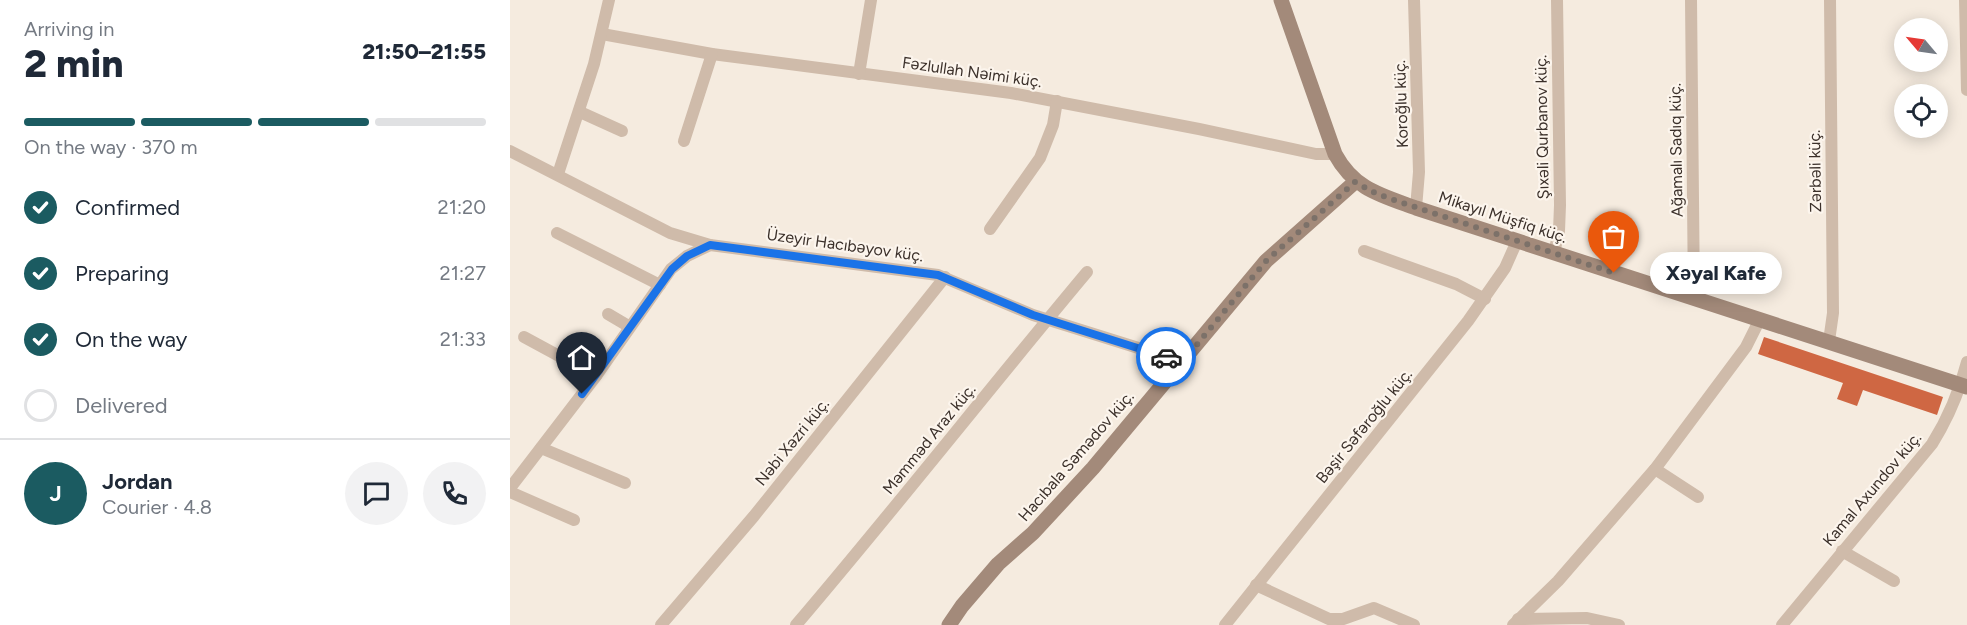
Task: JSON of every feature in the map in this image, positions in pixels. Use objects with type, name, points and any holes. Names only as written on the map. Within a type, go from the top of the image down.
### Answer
[{"type":"main road","name":"Mikayıl Müşfiq küç.","points":[[1281,0],[1335,154],[1355,182],[1377,194],[1416,208],[1964,386]]},
{"type":"main road","name":"Hacıbala Səmədov küç.","points":[[949,625],[998,564],[1052,514],[1266,261],[1355,182]]},
{"type":"street","points":[[558,174],[580,112],[609,0]]},
{"type":"street","points":[[859,74],[871,0]]},
{"type":"street","name":"Koroğlu küç.","points":[[1414,0],[1419,172],[1416,208]]},
{"type":"street","name":"Şıxəli Qurbanov küç.","points":[[1554,253],[1559,231],[1560,205],[1557,0]]},
{"type":"street","name":"Ağamalı Sadıq küç.","points":[[1691,0],[1694,299]]},
{"type":"street","name":"Zərbəli küç.","points":[[1829,341],[1833,313],[1830,0]]},
{"type":"street","points":[[1965,0],[1967,90]]},
{"type":"street","name":"Fəzlullah Nəimi küç.","points":[[602,34],[712,54],[1011,93],[1316,154],[1335,154]]},
{"type":"street","points":[[684,141],[712,54]]},
{"type":"street","points":[[990,229],[1040,158],[1053,125],[1057,101]]},
{"type":"street","points":[[580,112],[622,131]]},
{"type":"street","name":"Üzeyir Hacıbəyov küç.","points":[[510,151],[642,219],[670,232],[710,245],[945,277],[1047,320],[1164,356],[1180,365]]},
{"type":"street","points":[[557,233],[660,285]]},
{"type":"street","name":"Bəşir Səfəroğlu küç.","points":[[1225,625],[1485,299],[1505,268],[1517,241]]},
{"type":"street","points":[[574,520],[510,490],[596,376],[672,269],[687,256],[710,245]]},
{"type":"street","points":[[1364,251],[1456,284],[1485,299]]},
{"type":"street","name":"Məmməd Araz küç.","points":[[796,625],[1087,272]]},
{"type":"street","name":"Nəbi Xəzri küç.","points":[[661,625],[754,516],[945,277]]},
{"type":"street","points":[[608,314],[630,327]]},
{"type":"street","points":[[1516,622],[1558,581],[1655,469],[1746,347],[1760,319]]},
{"type":"street","points":[[524,337],[596,376]]},
{"type":"street","name":"Kamal Axundov küç.","points":[[1782,625],[1932,444],[1964,386],[1967,362]]},
{"type":"street","points":[[541,448],[625,483]]},
{"type":"street","points":[[1655,469],[1698,497]]},
{"type":"street","points":[[1842,551],[1893,581]]},
{"type":"street","points":[[1256,585],[1329,619],[1343,619],[1374,608],[1414,625]]},
{"type":"street","points":[[1516,622],[1587,618],[1619,625]]},
{"type":"building","points":[[1764,337],[1943,397],[1937,415],[1863,390],[1857,406],[1837,399],[1843,383],[1758,354]]},
{"type":"way so far","points":[[1166,357],[1180,365],[1266,261],[1355,182],[1377,194],[1614,273]]},
{"type":"place","name":"Xəyal Kafe","points":[[1614,273]]},
{"type":"route","points":[[582,394],[672,269],[687,256],[710,245],[938,275],[1033,315],[1166,357]]}]
